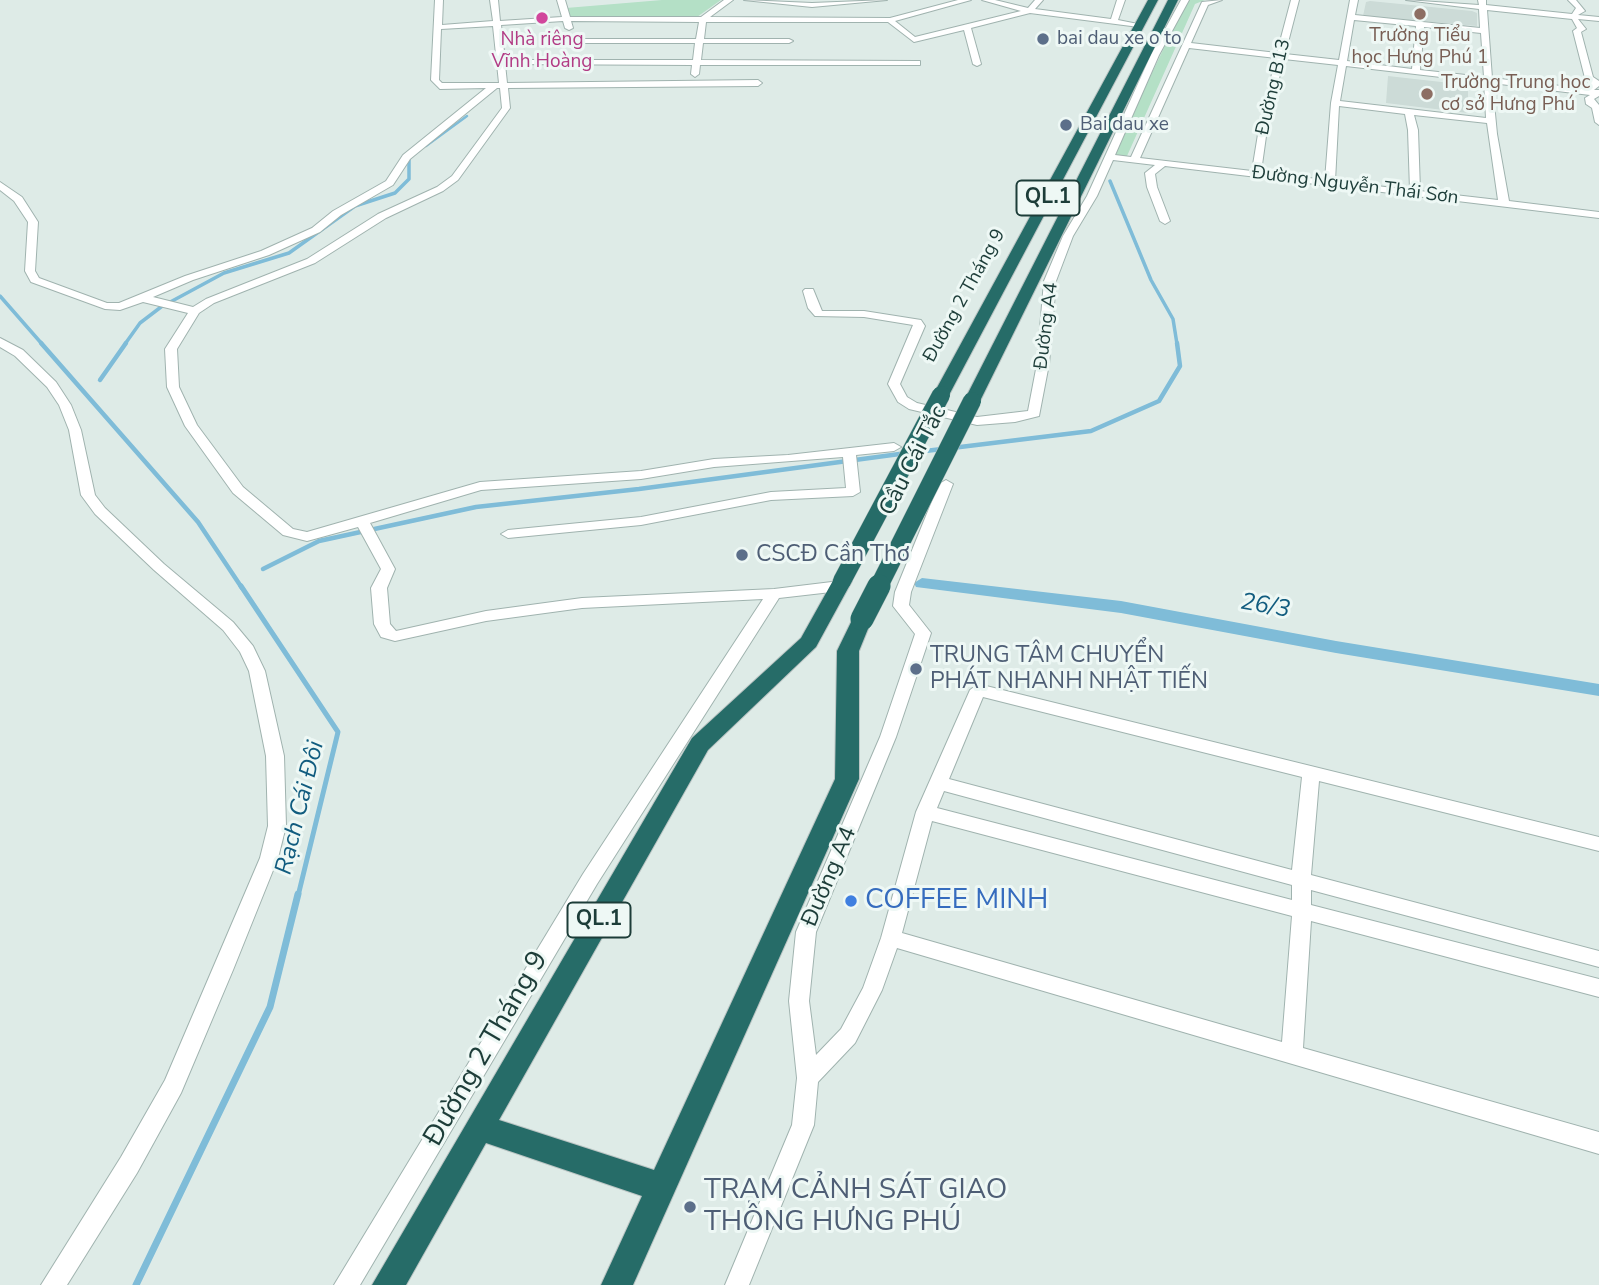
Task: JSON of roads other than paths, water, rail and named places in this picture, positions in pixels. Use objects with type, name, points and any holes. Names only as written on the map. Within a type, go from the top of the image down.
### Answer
[{"type":"highway","name":"Đường 2 Tháng 9","points":[[941,395],[1153,0]]},
{"type":"highway","name":"Cầu Cái Tắc","points":[[662,1188],[847,779],[848,651],[1173,0]]},
{"type":"highway","name":"Cầu Cái Tắc","points":[[841,583],[941,395]]},
{"type":"highway","name":"Đường 2 Tháng 9","points":[[388,1285],[700,744],[809,642],[841,583]]},
{"type":"highway","points":[[479,1127],[662,1188]]},
{"type":"highway","name":"QL.1","points":[[617,1285],[662,1188]]},
{"type":"street","points":[[439,0],[435,83],[447,86],[758,83]]},
{"type":"street","points":[[494,0],[503,62],[499,85],[506,108],[451,183],[382,216],[311,261],[210,301],[195,311],[171,349],[173,387],[191,426],[238,490],[288,533],[299,537],[364,524],[480,486],[641,475],[714,463],[849,459],[894,447]]},
{"type":"street","points":[[561,0],[572,41],[574,63]]},
{"type":"street","points":[[694,83],[703,19],[729,0]]},
{"type":"street","points":[[748,0],[812,5],[883,0]]},
{"type":"street","points":[[439,27],[566,19],[891,20],[967,0]]},
{"type":"street","points":[[986,0],[1030,11],[1139,25]]},
{"type":"street","points":[[914,40],[1030,11],[1039,0]]},
{"type":"street","points":[[1114,22],[1121,0]]},
{"type":"street","name":"Đường A4","points":[[809,291],[814,308],[819,314],[864,314],[914,320],[919,326],[894,384],[902,398],[924,410],[977,421],[1026,416],[1037,408],[1050,281],[1068,236],[1092,196],[1155,55],[1185,0]]},
{"type":"street","points":[[1134,160],[1205,5],[1218,0]]},
{"type":"street","name":"Đường B13","points":[[1256,174],[1279,55],[1295,0]]},
{"type":"street","points":[[1330,183],[1335,103],[1354,0]]},
{"type":"street","points":[[1410,0],[1483,4],[1599,19]]},
{"type":"street","points":[[1572,1],[1565,5],[1566,10],[1575,16],[1582,29],[1577,31],[1595,95],[1599,122]]},
{"type":"street","points":[[1483,4],[1491,121],[1504,204]]},
{"type":"street","points":[[1351,17],[1485,31]]},
{"type":"street","points":[[503,62],[917,67],[914,40],[892,24],[891,20]]},
{"type":"street","points":[[1416,72],[1420,24]]},
{"type":"street","points":[[967,28],[977,64]]},
{"type":"street","points":[[572,41],[789,41]]},
{"type":"street","points":[[1185,45],[1595,95]]},
{"type":"street","points":[[0,185],[18,199],[33,222],[30,271],[35,279],[105,306],[120,307],[189,278],[265,253],[316,230],[337,213],[390,183],[406,157],[499,85]]},
{"type":"street","points":[[1335,103],[1491,121]]},
{"type":"street","points":[[1409,111],[1413,130],[1415,193]]},
{"type":"street","name":"Đường Nguyễn Thái Sơn","points":[[1110,157],[1599,215]]},
{"type":"street","points":[[1164,163],[1150,173],[1152,187],[1165,220]]},
{"type":"street","points":[[142,298],[195,311]]},
{"type":"street","points":[[0,342],[19,353],[52,385],[65,405],[75,430],[88,495],[100,511],[159,567],[228,626],[247,650],[257,671],[275,756],[277,826],[272,847],[223,970],[173,1086],[129,1165],[53,1285]]},
{"type":"street","points":[[508,534],[641,521],[771,496],[853,492],[849,459]]},
{"type":"street","name":"Đường A4","points":[[737,1285],[803,1125],[808,1079],[799,1001],[806,932],[888,737],[923,633],[901,606],[903,592],[946,484]]},
{"type":"street","points":[[364,524],[388,569],[379,589],[385,629],[404,636],[486,616],[582,603],[774,594],[841,583]]},
{"type":"street","points":[[346,1285],[590,879],[774,594]]},
{"type":"street","points":[[808,1079],[848,1036],[872,990],[891,938],[925,812],[978,690],[1599,844]]},
{"type":"street","points":[[1292,1055],[1302,911],[1301,879],[1311,771]]},
{"type":"street","points":[[938,783],[1599,959]]},
{"type":"street","points":[[925,812],[1599,988]]},
{"type":"street","points":[[891,938],[1599,1143]]},
{"type":"waterway","points":[[426,146],[467,116]]},
{"type":"waterway","points":[[125,344],[140,323],[161,307],[224,273],[289,253],[355,206],[395,193],[409,179],[409,158],[412,156]]},
{"type":"waterway","points":[[1110,181],[1151,280],[1173,319],[1177,344]]},
{"type":"waterway","name":"Rạch Cái Đôi","points":[[0,296],[42,344]]},
{"type":"waterway","name":"Rạch Cái Đôi","points":[[41,343],[198,522],[242,588]]},
{"type":"waterway","points":[[100,380],[126,343]]},
{"type":"waterway","points":[[952,448],[1091,431],[1159,401],[1180,366],[1177,343]]},
{"type":"waterway","points":[[917,452],[942,449]]},
{"type":"waterway","points":[[263,569],[319,541],[476,507],[639,489],[907,453]]},
{"type":"waterway","name":"26/3","points":[[922,583],[1121,607],[1336,647],[1599,690]]},
{"type":"waterway","name":"Rạch Cái Đôi","points":[[241,586],[338,732],[298,896]]},
{"type":"waterway","name":"Rạch Cái Đôi","points":[[136,1285],[270,1007],[298,894]]},
{"type":"place","name":"Trường Tiểu học Hưng Phú 1","points":[[1420,14]]},
{"type":"place","name":"Nhà riêng Vĩnh Hoàng","points":[[542,18]]},
{"type":"place","name":"bai dau xe o to","points":[[1043,39]]},
{"type":"place","name":"Trường Trung học cơ sở Hưng Phú","points":[[1427,94]]},
{"type":"place","name":"Bai dau xe","points":[[1066,125]]},
{"type":"place","name":"CSCĐ Cần Thơ","points":[[742,555]]},
{"type":"place","name":"TRUNG TÂM CHUYỂN PHÁT NHANH NHẬT TIẾN","points":[[916,669]]},
{"type":"place","name":"COFFEE MINH","points":[[851,901]]},
{"type":"place","name":"TRẠM CẢNH SÁT GIAO THÔNG HƯNG PHÚ","points":[[690,1207]]}]
